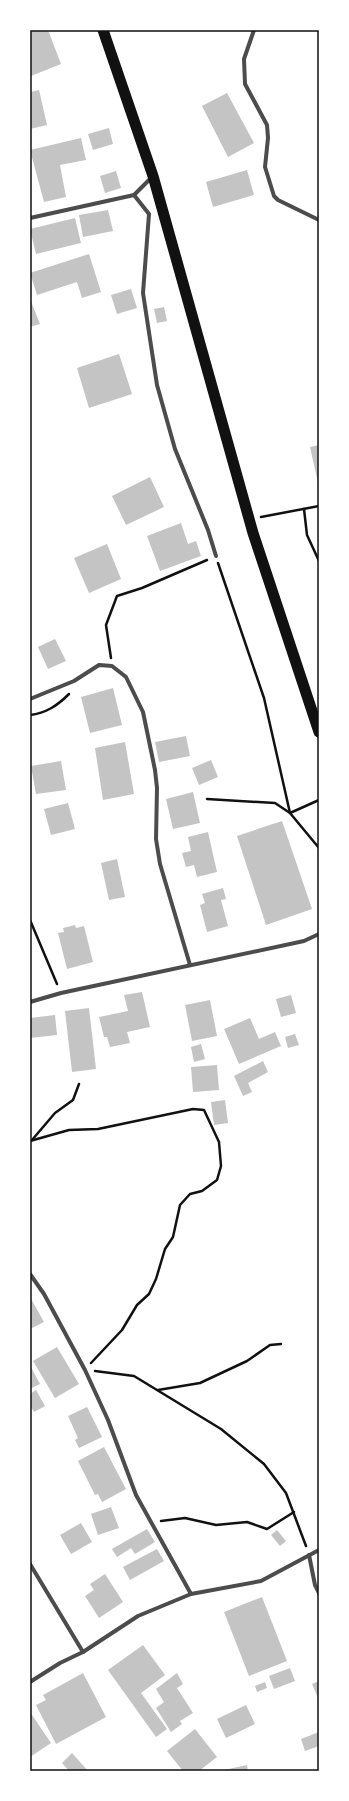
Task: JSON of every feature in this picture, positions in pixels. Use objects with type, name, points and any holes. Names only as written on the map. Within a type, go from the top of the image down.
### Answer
[{"type":"highway","points":[[102,30],[153,176],[249,520],[319,732]]},
{"type":"street","points":[[254,30],[244,59],[245,84],[267,125],[268,138],[264,167],[274,196],[278,200],[319,220]]},
{"type":"street","points":[[30,218],[134,195],[153,176]]},
{"type":"street","points":[[134,195],[149,214],[143,293],[157,385],[174,449],[208,530],[216,556]]},
{"type":"street","points":[[30,699],[74,681],[99,665],[112,666],[126,677],[143,712],[155,770],[157,788],[156,839],[160,864],[190,965]]},
{"type":"street","points":[[30,1002],[190,965],[304,941],[319,934]]},
{"type":"street","points":[[30,1274],[44,1294],[85,1370],[108,1420],[136,1496],[191,1594]]},
{"type":"street","points":[[30,1682],[60,1662],[83,1652],[138,1616],[191,1594],[261,1581],[319,1550]]},
{"type":"street","points":[[309,1555],[315,1585],[319,1593]]},
{"type":"street","points":[[30,1564],[83,1652]]},
{"type":"path","points":[[249,520],[319,506]]},
{"type":"path","points":[[304,509],[307,535],[319,561]]},
{"type":"path","points":[[112,666],[106,625],[117,596],[142,588],[216,556],[264,698],[290,813]]},
{"type":"path","points":[[30,715],[41,714],[52,709],[72,692],[74,681]]},
{"type":"path","points":[[207,799],[275,803],[290,813],[319,848]]},
{"type":"path","points":[[290,813],[319,800]]},
{"type":"path","points":[[30,920],[61,994]]},
{"type":"path","points":[[31,1141],[55,1113],[73,1100],[79,1084]]},
{"type":"path","points":[[31,1141],[69,1130],[98,1129],[193,1109],[204,1110],[219,1142],[221,1166],[217,1180],[202,1191],[190,1194],[180,1205],[173,1237],[165,1249],[156,1279],[149,1294],[137,1305],[122,1330],[85,1370]]},
{"type":"path","points":[[157,1390],[200,1383],[247,1361],[270,1345],[281,1344]]},
{"type":"path","points":[[85,1370],[134,1376],[221,1429],[264,1464],[286,1493],[309,1555]]},
{"type":"path","points":[[151,1522],[185,1518],[216,1525],[247,1522],[267,1529],[294,1512]]},
{"type":"building","points":[[48,30],[61,64],[31,76],[30,31]]},
{"type":"building","points":[[39,90],[47,125],[30,129],[30,92]]},
{"type":"building","points":[[227,93],[254,143],[228,157],[202,106]]},
{"type":"building","points":[[109,128],[113,144],[93,150],[88,134]]},
{"type":"building","points":[[81,138],[86,160],[60,165],[66,197],[44,202],[30,150]]},
{"type":"building","points":[[247,170],[254,195],[213,207],[206,182]]},
{"type":"building","points":[[116,171],[121,188],[105,193],[100,176]]},
{"type":"building","points":[[108,210],[113,231],[83,237],[79,215]]},
{"type":"building","points":[[75,218],[81,243],[36,254],[30,229]]},
{"type":"building","points":[[89,254],[101,292],[82,298],[77,282],[37,295],[30,273]]},
{"type":"building","points":[[131,289],[137,308],[117,314],[111,295]]},
{"type":"building","points":[[30,299],[40,324],[30,327]]},
{"type":"building","points":[[164,307],[167,321],[157,323],[154,309]]},
{"type":"building","points":[[119,354],[132,394],[89,408],[77,368]]},
{"type":"building","points":[[319,445],[319,483],[318,483],[310,447]]},
{"type":"building","points":[[150,477],[164,507],[126,525],[112,496]]},
{"type":"building","points":[[181,523],[188,544],[196,541],[201,556],[160,571],[147,536]]},
{"type":"building","points":[[107,544],[121,579],[89,593],[74,558]]},
{"type":"building","points":[[55,639],[66,661],[48,669],[38,647]]},
{"type":"building","points":[[113,688],[122,725],[90,733],[81,697]]},
{"type":"building","points":[[186,736],[190,756],[159,762],[155,742]]},
{"type":"building","points":[[125,742],[134,794],[103,800],[95,748]]},
{"type":"building","points":[[211,760],[218,777],[199,785],[192,768]]},
{"type":"building","points":[[61,761],[66,790],[36,794],[31,766]]},
{"type":"building","points":[[193,792],[200,823],[173,829],[166,799]]},
{"type":"building","points":[[68,803],[75,829],[51,835],[44,809]]},
{"type":"building","points":[[282,821],[312,909],[266,925],[237,836]]},
{"type":"building","points":[[208,832],[217,872],[197,877],[194,865],[186,867],[182,853],[191,851],[188,837]]},
{"type":"building","points":[[117,859],[125,897],[109,900],[101,863]]},
{"type":"building","points":[[223,888],[226,899],[221,900],[228,926],[207,932],[200,905],[205,903],[202,894]]},
{"type":"building","points":[[75,925],[76,928],[84,926],[93,962],[67,969],[58,933],[64,932],[63,928]]},
{"type":"building","points":[[142,992],[150,1027],[127,1032],[130,1043],[110,1047],[107,1037],[104,1037],[99,1017],[128,1011],[124,995]]},
{"type":"building","points":[[291,995],[296,1013],[281,1017],[276,999]]},
{"type":"building","points":[[210,1000],[217,1036],[192,1041],[185,1005]]},
{"type":"building","points":[[89,1008],[96,1069],[72,1072],[65,1011]]},
{"type":"building","points":[[55,1015],[57,1035],[30,1038],[30,1018]]},
{"type":"building","points":[[250,1018],[259,1039],[275,1032],[281,1046],[239,1064],[224,1029]]},
{"type":"building","points":[[295,1034],[299,1045],[288,1048],[285,1037]]},
{"type":"building","points":[[201,1044],[205,1059],[194,1062],[191,1047]]},
{"type":"building","points":[[263,1061],[268,1072],[248,1083],[252,1092],[243,1096],[234,1076]]},
{"type":"building","points":[[217,1065],[219,1090],[193,1092],[191,1067]]},
{"type":"building","points":[[225,1100],[228,1123],[214,1125],[211,1102]]},
{"type":"building","points":[[30,1297],[44,1322],[30,1329]]},
{"type":"building","points":[[57,1347],[79,1384],[55,1398],[33,1361]]},
{"type":"building","points":[[30,1365],[40,1384],[30,1389]]},
{"type":"building","points":[[36,1390],[45,1406],[34,1412],[30,1405],[30,1394]]},
{"type":"building","points":[[87,1407],[102,1437],[79,1448],[75,1440],[78,1438],[68,1416]]},
{"type":"building","points":[[104,1447],[126,1489],[102,1502],[98,1494],[95,1495],[78,1461]]},
{"type":"building","points":[[111,1507],[119,1528],[98,1535],[91,1514]]},
{"type":"building","points":[[81,1523],[92,1542],[71,1554],[60,1535]]},
{"type":"building","points":[[147,1529],[155,1542],[135,1554],[131,1548],[117,1557],[112,1549]]},
{"type":"building","points":[[277,1530],[286,1541],[280,1546],[271,1535]]},
{"type":"building","points":[[157,1549],[164,1561],[130,1580],[123,1567]]},
{"type":"building","points":[[105,1574],[123,1602],[99,1618],[85,1596],[94,1590],[90,1584]]},
{"type":"building","points":[[262,1597],[287,1661],[249,1676],[224,1612]]},
{"type":"building","points":[[143,1645],[165,1675],[141,1693],[167,1729],[156,1737],[108,1670]]},
{"type":"building","points":[[290,1668],[295,1681],[274,1689],[269,1676]]},
{"type":"building","points":[[83,1673],[106,1717],[56,1744],[36,1705],[46,1700],[43,1695]]},
{"type":"building","points":[[177,1673],[183,1684],[177,1688],[193,1713],[180,1721],[182,1724],[171,1732],[156,1708],[164,1702],[156,1689]]},
{"type":"building","points":[[319,1681],[319,1700],[312,1684]]},
{"type":"building","points":[[265,1682],[267,1688],[257,1692],[255,1686]]},
{"type":"building","points":[[246,1705],[255,1724],[226,1738],[217,1719]]},
{"type":"building","points":[[30,1712],[51,1743],[30,1757]]},
{"type":"building","points":[[195,1729],[217,1757],[199,1771],[183,1771],[167,1751]]},
{"type":"building","points":[[319,1732],[319,1746],[305,1751],[301,1739]]},
{"type":"building","points":[[72,1753],[88,1771],[69,1771],[62,1763]]},
{"type":"building","points":[[247,1765],[248,1771],[224,1771],[224,1770]]}]
